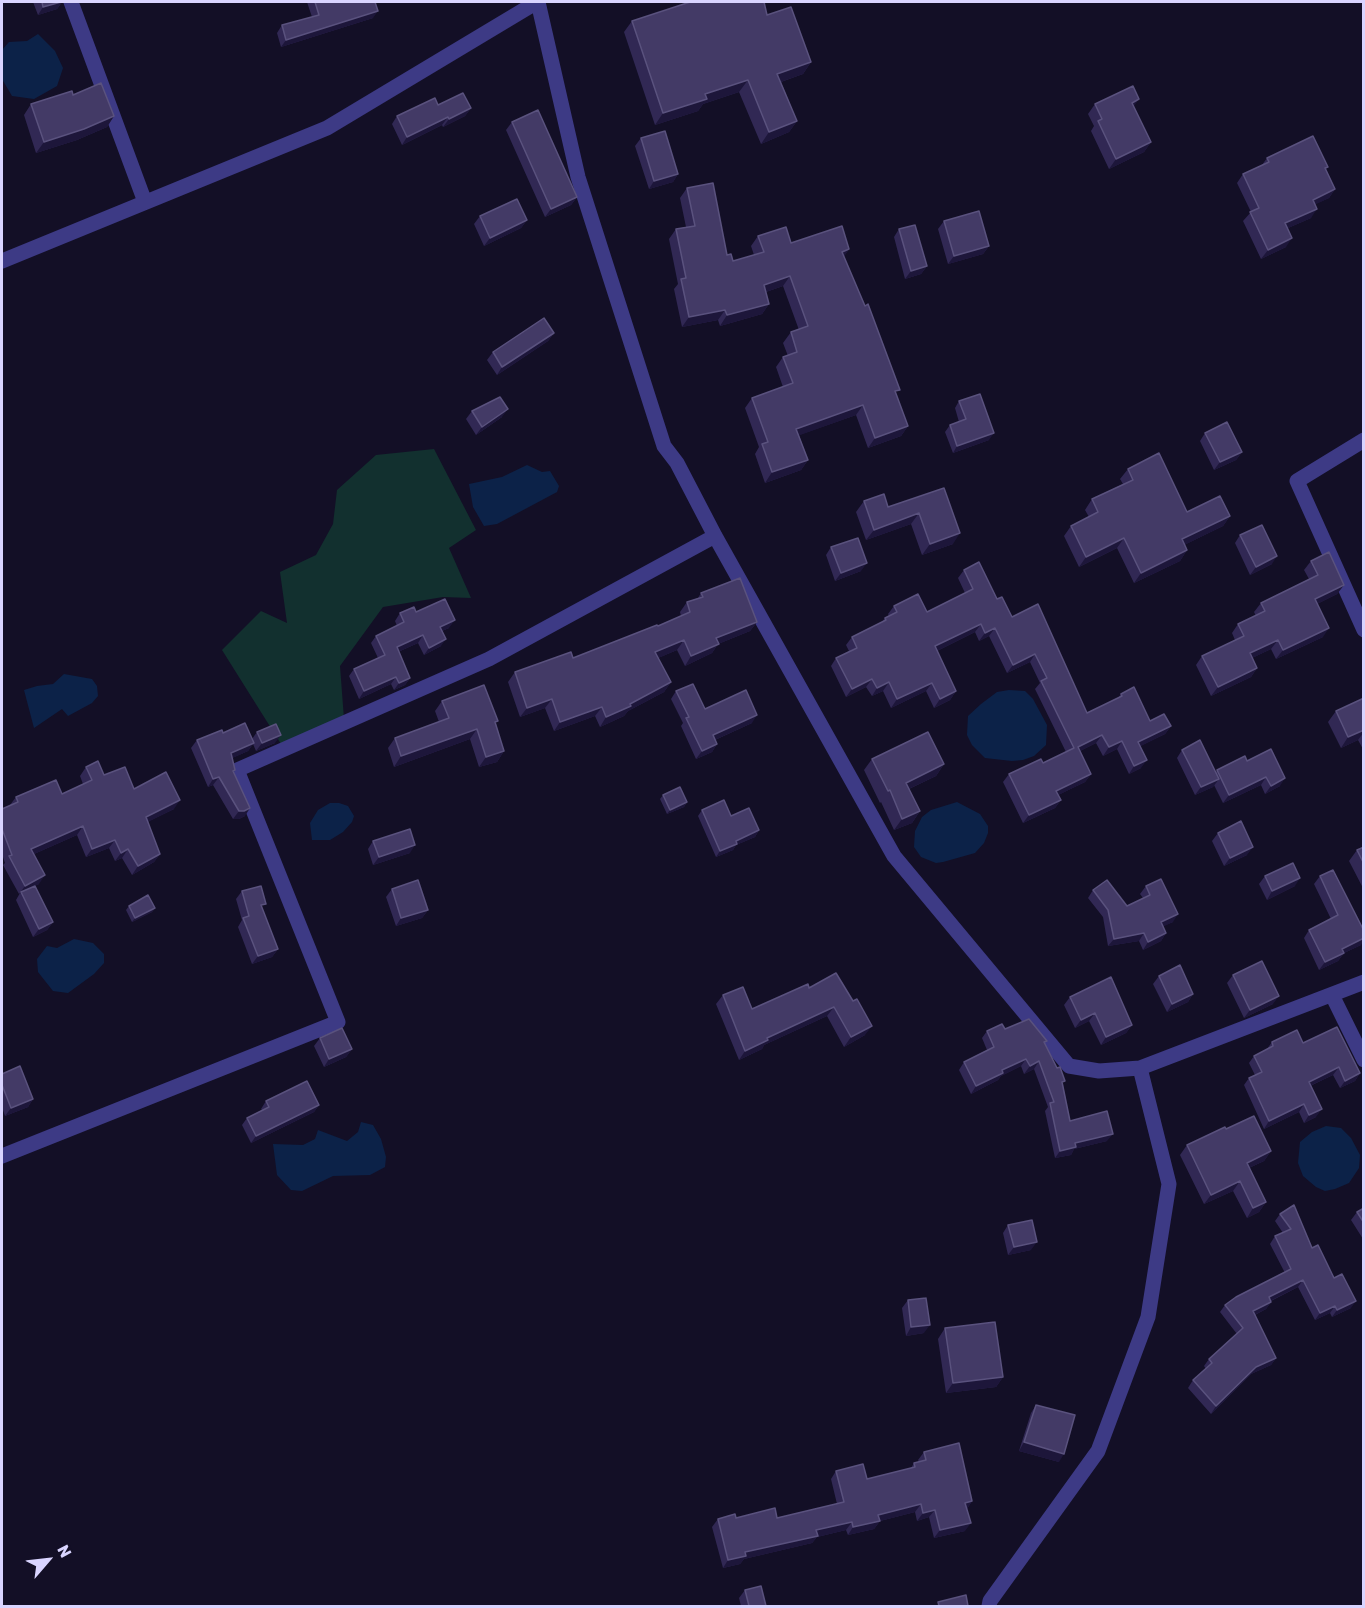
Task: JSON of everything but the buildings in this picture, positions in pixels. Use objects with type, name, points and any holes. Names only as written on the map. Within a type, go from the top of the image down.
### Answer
[{"type":"street","points":[[71,2],[145,202]]},
{"type":"street","points":[[2,261],[327,128],[538,2],[579,177],[664,446],[677,463],[715,536],[894,856],[1069,1066],[1099,1071],[1140,1068],[1364,982]]},
{"type":"street","points":[[1364,440],[1297,481],[1364,630]]},
{"type":"street","points":[[2,1156],[338,1022],[237,770],[489,659],[715,536]]},
{"type":"street","points":[[1332,995],[1364,1060]]},
{"type":"street","points":[[989,1606],[990,1601],[1098,1451],[1148,1317],[1169,1184],[1140,1068]]},
{"type":"green space","points":[[434,449],[476,530],[449,548],[471,598],[443,597],[383,607],[340,666],[344,719],[281,744],[222,650],[261,611],[287,623],[280,572],[316,555],[333,524],[337,490],[376,455]]},
{"type":"water","points":[[38,34],[55,51],[63,68],[57,86],[34,99],[12,96],[2,79],[2,50],[9,42],[27,41]]},
{"type":"water","points":[[527,465],[542,472],[550,471],[559,486],[557,492],[497,524],[484,526],[473,507],[469,484],[502,477]]},
{"type":"water","points":[[64,674],[92,679],[97,686],[98,696],[92,703],[68,716],[62,709],[34,728],[24,690],[53,684]]},
{"type":"water","points":[[1025,691],[1033,699],[1047,725],[1046,745],[1034,756],[1023,760],[985,758],[972,745],[967,735],[968,716],[997,692]]},
{"type":"water","points":[[957,802],[980,814],[988,826],[984,843],[975,853],[943,862],[936,863],[921,857],[914,847],[915,831],[922,817],[931,810]]},
{"type":"water","points":[[330,803],[348,806],[354,816],[352,822],[343,832],[330,840],[312,840],[310,823],[318,810]]},
{"type":"water","points":[[74,939],[93,943],[104,954],[104,963],[94,974],[68,993],[53,991],[38,972],[37,959],[47,946],[57,948]]},
{"type":"water","points":[[361,1122],[373,1125],[381,1139],[386,1157],[385,1167],[370,1175],[333,1176],[302,1191],[291,1190],[277,1175],[273,1144],[303,1145],[315,1139],[318,1130],[347,1141],[358,1132]]},
{"type":"water","points":[[1326,1126],[1341,1128],[1351,1138],[1360,1155],[1359,1168],[1349,1183],[1325,1191],[1303,1176],[1298,1163],[1300,1142],[1312,1132]]}]
